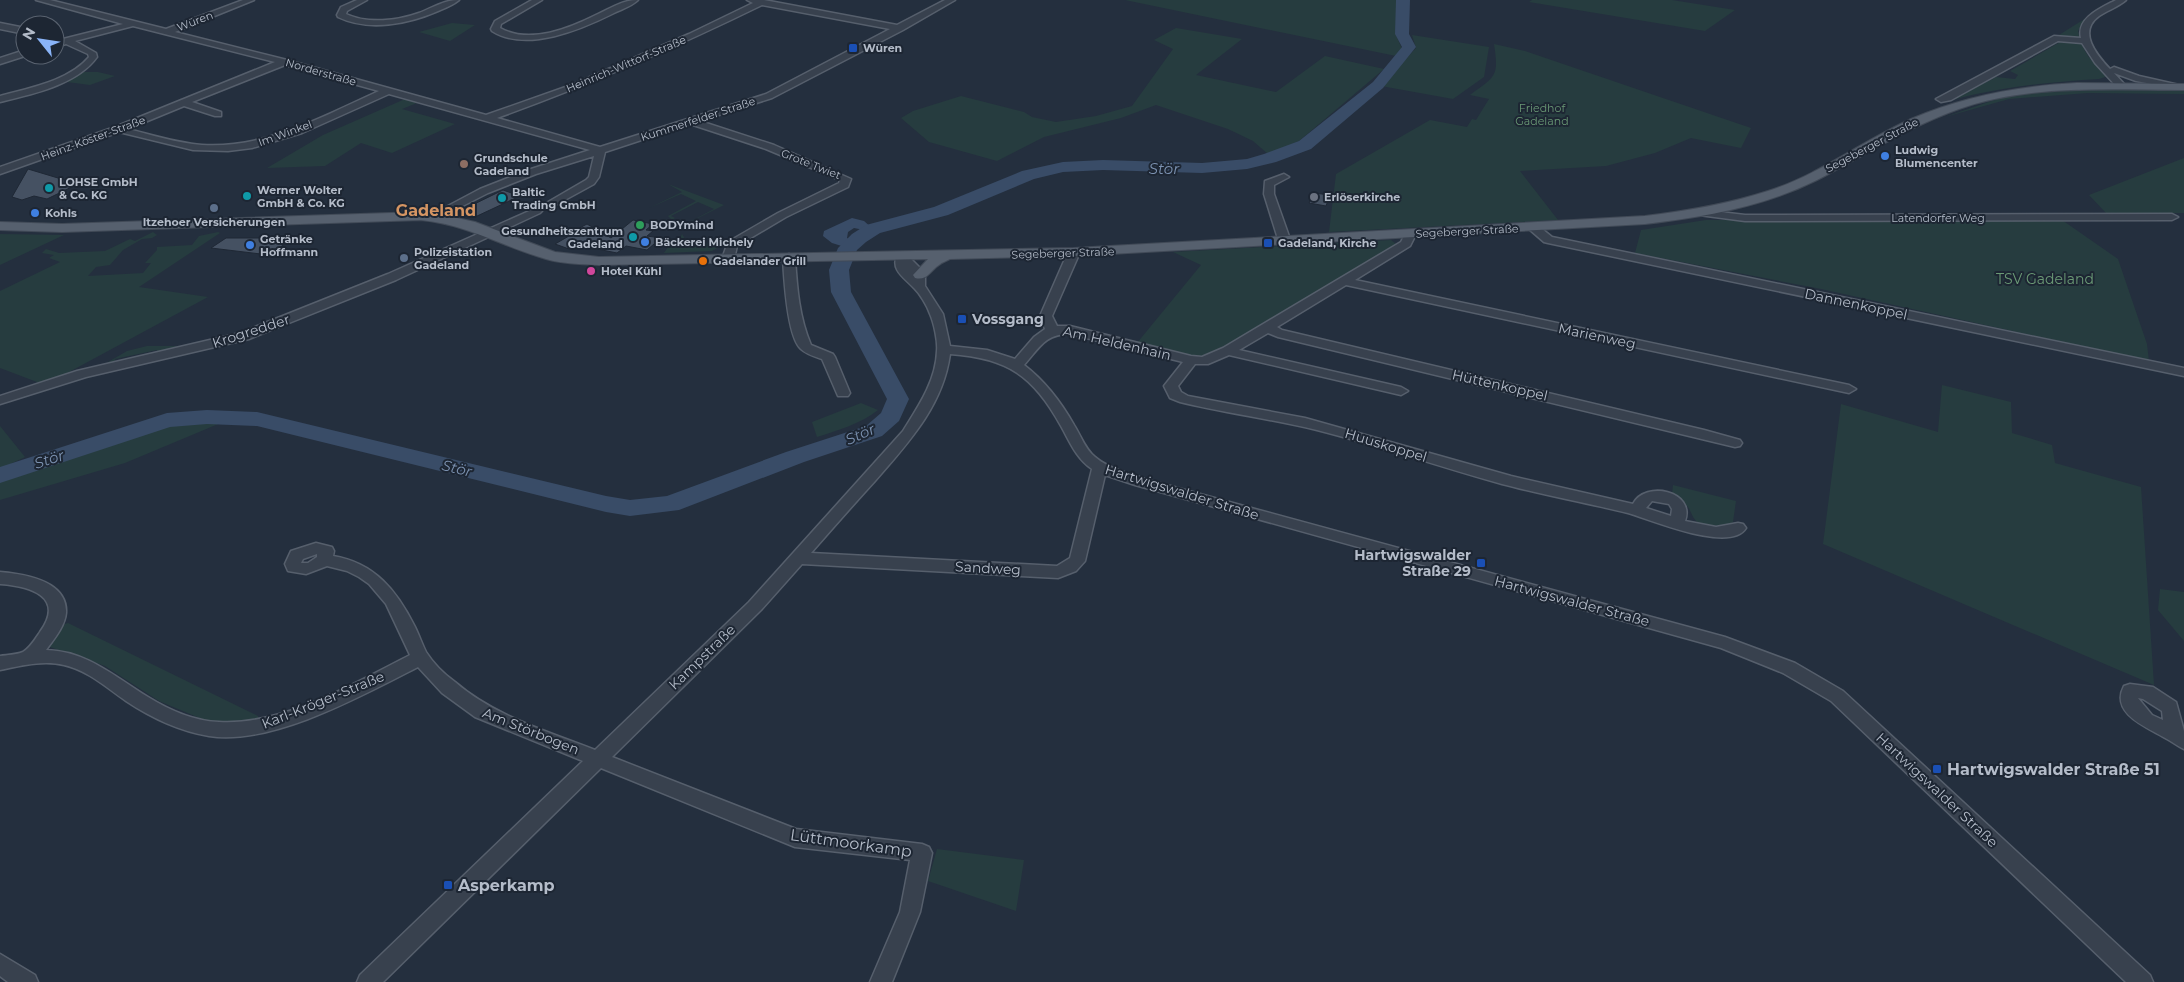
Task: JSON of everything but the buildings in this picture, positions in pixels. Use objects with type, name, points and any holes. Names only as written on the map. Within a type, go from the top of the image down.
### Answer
[{"type":"main road","name":"Segeberger Straße","points":[[0,226],[62,228],[405,216],[434,217],[456,220],[546,254],[574,260],[945,256],[1074,252],[1533,228],[1645,220],[1704,213],[1781,191],[1829,169],[1914,122],[1955,106],[2004,93],[2032,89],[2120,85],[2180,87]]},
{"type":"main road","points":[[920,281],[933,262],[945,256]]},
{"type":"street","name":"Norderstraße","points":[[40,0],[284,62],[600,150]]},
{"type":"street","name":"Würen","points":[[167,32],[250,0]]},
{"type":"street","points":[[363,0],[344,9],[341,15],[350,19],[379,23],[400,22],[420,16],[455,0]]},
{"type":"street","points":[[538,0],[498,23],[495,26],[496,30],[526,37],[552,36],[634,0]]},
{"type":"street","name":"Kummerfelder Straße","points":[[434,217],[510,180],[755,102],[781,91],[951,0]]},
{"type":"street","points":[[2122,0],[2094,16],[2088,22],[2083,34],[2084,41],[2093,56],[2103,65],[2136,78],[2180,87]]},
{"type":"street","points":[[756,1],[900,28]]},
{"type":"street","name":"Heinrich-Wittorf-Straße","points":[[488,118],[577,86],[692,36],[756,1]]},
{"type":"street","points":[[65,41],[133,23]]},
{"type":"street","points":[[0,26],[15,29]]},
{"type":"street","points":[[1941,99],[1948,98],[2057,38],[2084,41]]},
{"type":"street","points":[[0,99],[65,77],[89,63],[93,57],[92,53],[65,44]]},
{"type":"street","points":[[0,60],[15,56]]},
{"type":"street","name":"Heinz-Köster-Straße","points":[[0,171],[118,129],[284,62]]},
{"type":"street","points":[[2103,65],[2104,69],[2120,85]]},
{"type":"street","points":[[2114,70],[2136,85]]},
{"type":"street","name":"Im Winkel","points":[[118,129],[196,147],[242,147],[277,139],[388,91]]},
{"type":"street","points":[[185,103],[218,114]]},
{"type":"street","name":"Grote Twiet","points":[[693,122],[697,125],[770,147],[846,179],[844,185],[782,215],[732,244],[728,259]]},
{"type":"street","points":[[548,206],[590,182],[594,177],[600,150]]},
{"type":"street","points":[[1284,177],[1269,183],[1269,194],[1285,242]]},
{"type":"street","name":"Krogredder","points":[[0,400],[82,374],[244,336],[352,294],[492,233],[536,211]]},
{"type":"street","name":"Latendorfer Weg","points":[[1704,213],[1745,218],[2172,217]]},
{"type":"street","name":"Dannenkoppel","points":[[1533,228],[1548,240],[2184,372]]},
{"type":"street","name":"Am Heldenhain","points":[[1018,364],[1039,340],[1052,330],[1070,330],[1191,360],[1203,361],[1228,351],[1406,244],[1410,234]]},
{"type":"street","points":[[1052,330],[1046,316],[1074,252]]},
{"type":"street","name":"Kampstraße","points":[[368,982],[755,606],[800,558],[908,434],[929,401],[941,370],[944,350],[937,314],[920,281],[905,274],[901,265],[902,256]]},
{"type":"street","points":[[789,258],[801,338],[806,347],[828,357],[843,393]]},
{"type":"street","name":"Marienweg","points":[[1345,281],[1849,389]]},
{"type":"street","name":"Hüttenkoppel","points":[[1266,328],[1278,333],[1704,434],[1734,444]]},
{"type":"street","name":"Hartwigswalder Straße","points":[[944,350],[972,350],[1018,364],[1036,380],[1066,423],[1085,456],[1100,467],[1140,482],[1725,643],[1789,668],[1837,696],[2142,982]]},
{"type":"street","points":[[1228,351],[1401,391]]},
{"type":"street","name":"Huuskoppel","points":[[1191,360],[1171,386],[1174,395],[1185,399],[1304,423],[1536,488],[1636,510],[1709,532],[1724,534],[1738,528]]},
{"type":"street","name":"Sandweg","points":[[800,558],[1058,572],[1070,567],[1077,561],[1100,467]]},
{"type":"street","points":[[1636,510],[1649,496],[1667,497],[1675,501],[1680,508],[1680,516],[1677,522]]},
{"type":"street","name":"Am Störbogen","points":[[324,560],[343,562],[360,568],[374,579],[393,604],[421,657],[452,692],[481,712],[598,758]]},
{"type":"street","points":[[0,578],[28,582],[44,589],[57,600],[59,611],[56,620],[48,635],[29,657]]},
{"type":"street","name":"Karl-Kröger-Straße","points":[[0,663],[29,657],[64,658],[97,672],[152,708],[203,728],[227,730],[256,728],[299,713],[358,688],[421,657]]},
{"type":"street","name":"Lüttmoorkamp","points":[[598,758],[795,838],[922,853],[910,912],[881,982]]},
{"type":"street","points":[[0,964],[27,982]]},
{"type":"green space","points":[[1125,0],[1399,0],[1396,35],[1402,49],[1396,56]]},
{"type":"green space","points":[[1532,0],[1672,0],[1735,10],[1705,31],[1529,2]]},
{"type":"green space","points":[[2086,18],[2078,31],[2082,45],[2093,62],[2108,76],[2099,79],[2007,88],[1952,100],[1996,77],[2015,79],[2018,75],[2010,71],[2062,41],[2059,35]]},
{"type":"green space","points":[[452,23],[475,25],[450,41],[419,32]]},
{"type":"green space","points":[[1176,28],[1242,39],[1196,75],[1276,92],[1325,56],[1384,69],[1299,141],[1268,154],[1253,141],[1228,129],[1156,105],[1121,118],[1044,137],[997,161],[929,142],[901,118],[913,111],[961,96],[1024,112],[1032,117],[1056,122],[1096,116],[1132,106],[1173,49],[1154,40]]},
{"type":"green space","points":[[1412,35],[1489,47],[1484,77],[1453,99],[1381,86],[1416,48]]},
{"type":"green space","name":"Friedhof Gadeland","points":[[1494,44],[1525,51],[1751,128],[1741,148],[1691,138],[1655,153],[1606,166],[1520,171],[1558,220],[1329,232],[1336,174],[1430,120],[1467,127],[1472,119],[1476,120],[1489,99],[1470,95],[1494,75],[1496,63]]},
{"type":"green space","points":[[80,72],[98,72],[115,76],[90,85],[59,81]]},
{"type":"green space","points":[[2115,89],[2184,90],[2184,94],[2088,93],[2009,99],[1945,117],[2000,98],[2041,92]]},
{"type":"green space","points":[[405,99],[417,103],[402,109],[455,124],[392,153],[361,143],[325,166],[267,168],[323,135]]},
{"type":"green space","points":[[2184,158],[2184,213],[2106,213],[2089,195]]},
{"type":"green space","points":[[668,184],[724,205],[680,227],[714,209],[698,202],[671,216],[675,218],[672,220],[668,216],[696,201],[681,194],[649,208],[682,192]]},
{"type":"green space","name":"TSV Gadeland","points":[[1706,220],[2062,220],[2118,259],[2147,344],[2149,361],[1821,289],[1635,253],[1641,230]]},
{"type":"green space","points":[[153,232],[157,235],[152,238],[142,239],[123,250],[110,265],[96,267],[88,276],[143,273],[151,263],[145,263],[157,250],[157,247],[192,245],[199,236],[218,232],[220,233],[139,287],[208,297],[45,385],[0,368],[0,291],[60,262],[49,258],[54,255],[42,253],[46,249],[59,253],[105,251],[130,239],[135,241]]},
{"type":"green space","points":[[0,234],[64,235],[0,265]]},
{"type":"green space","points":[[682,234],[685,239],[721,246],[712,251],[664,253],[670,244],[678,244]]},
{"type":"green space","points":[[1391,240],[1396,244],[1394,249],[1228,347],[1207,355],[1192,357],[1137,343],[1201,265],[1173,252]]},
{"type":"green space","points":[[147,346],[186,346],[157,355],[157,350],[115,359],[114,364],[103,365],[127,351]]},
{"type":"green space","points":[[1942,385],[2011,402],[2012,433],[2052,445],[2055,463],[2141,487],[2154,685],[1823,544],[1841,404],[1938,432]]},
{"type":"green space","points":[[861,403],[878,410],[857,423],[817,437],[812,422]]},
{"type":"green space","points":[[204,418],[223,422],[125,463],[0,500],[0,475],[167,420]]},
{"type":"green space","points":[[0,426],[25,457],[0,469]]},
{"type":"green space","points":[[1673,485],[1736,501],[1733,522],[1714,528],[1704,527],[1695,519],[1687,505],[1672,495]]},
{"type":"green space","points":[[2160,589],[2184,592],[2184,641],[2158,610]]},
{"type":"green space","points":[[68,623],[258,716],[258,721],[232,724],[209,722],[159,701],[105,666],[50,647],[56,632],[61,626]]},
{"type":"green space","points":[[937,849],[1024,860],[1016,911],[928,881]]},
{"type":"water","points":[[852,218],[864,221],[873,229],[869,231],[854,228],[848,232],[847,238],[853,243],[848,248],[832,243],[823,236],[824,231]]},
{"type":"waterway","name":"Stör","points":[[0,475],[167,420],[207,417],[257,419],[606,504],[630,508],[670,504],[795,457],[874,431],[891,416],[898,399],[872,347],[841,292],[839,270],[848,248],[859,238],[873,229],[941,211],[1028,175],[1063,167],[1103,165],[1202,168],[1247,164],[1305,145],[1378,85],[1409,47],[1402,34],[1403,0]]},
{"type":"place","name":"Würen","points":[[853,48]]},
{"type":"place","name":"Ludwig Blumencenter","points":[[1885,156]]},
{"type":"place","name":"Grundschule Gadeland","points":[[464,164]]},
{"type":"place","name":"LOHSE GmbH & Co. KG","points":[[49,188]]},
{"type":"place","name":"Werner Wolter GmbH & Co. KG","points":[[247,196]]},
{"type":"place","name":"Erlöserkirche","points":[[1314,197]]},
{"type":"place","name":"Baltic Trading GmbH","points":[[502,198]]},
{"type":"place","name":"Itzehoer Versicherungen","points":[[214,208]]},
{"type":"place","name":"Kohls","points":[[35,213]]},
{"type":"place","name":"BODYmind","points":[[640,225]]},
{"type":"place","name":"Gesundheitszentrum Gadeland","points":[[633,237]]},
{"type":"place","name":"Bäckerei Michely","points":[[645,242]]},
{"type":"place","name":"Gadeland, Kirche","points":[[1268,243]]},
{"type":"place","name":"Getränke Hoffmann","points":[[250,245]]},
{"type":"place","name":"Polizeistation Gadeland","points":[[404,258]]},
{"type":"place","name":"Gadelander Grill","points":[[703,261]]},
{"type":"place","name":"Hotel Kühl","points":[[591,271]]},
{"type":"place","name":"Vossgang","points":[[962,319]]},
{"type":"place","name":"Hartwigswalder Straße 29","points":[[1481,563]]},
{"type":"place","name":"Hartwigswalder Straße 51","points":[[1937,769]]},
{"type":"place","name":"Asperkamp","points":[[448,885]]},
{"type":"district","name":"Gadeland","points":[[436,210]]}]
